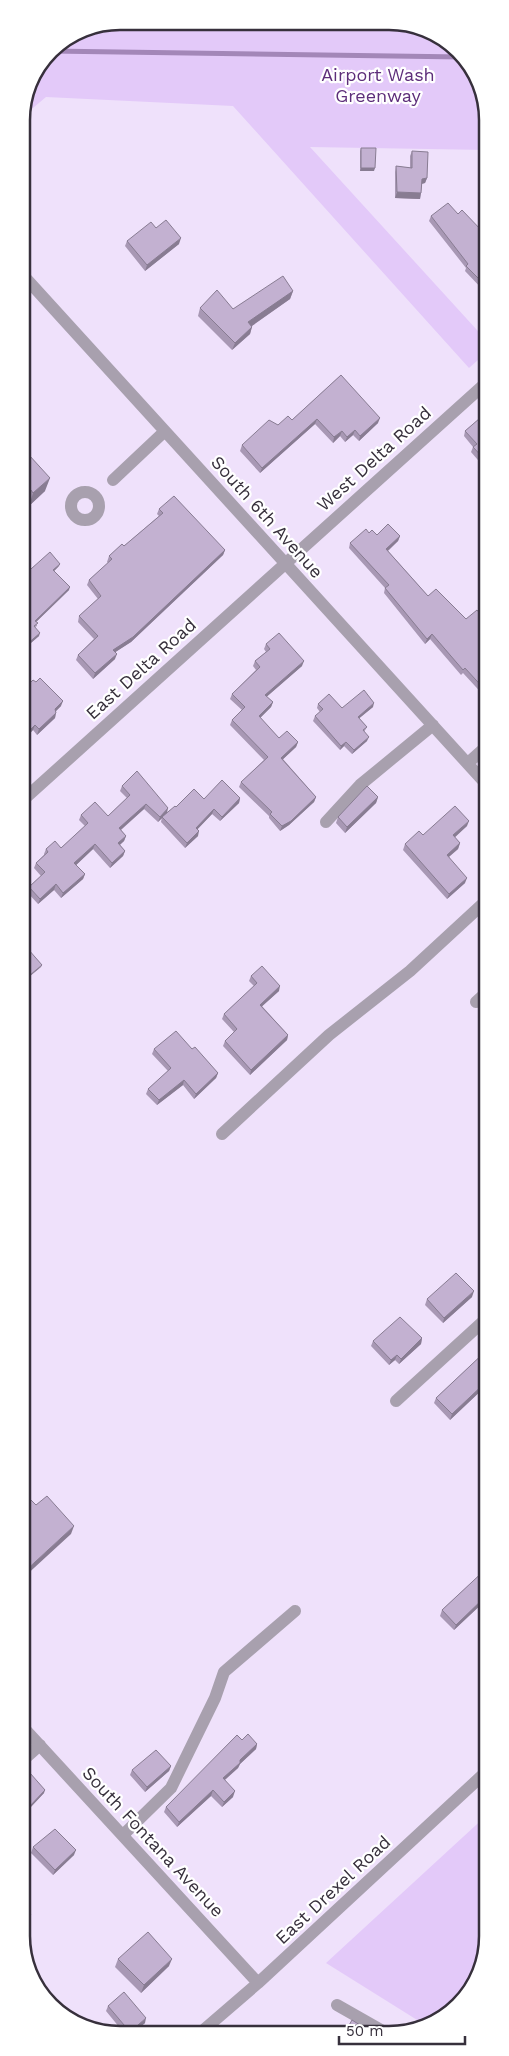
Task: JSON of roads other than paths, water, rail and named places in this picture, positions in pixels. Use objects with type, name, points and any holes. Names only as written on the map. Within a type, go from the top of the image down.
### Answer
[{"type":"street","name":"South 6th Avenue","points":[[30,283],[479,776]]},
{"type":"street","name":"West Delta Road","points":[[284,562],[479,389]]},
{"type":"street","points":[[96,497],[165,431]]},
{"type":"street","name":"East Delta Road","points":[[30,793],[284,562]]},
{"type":"street","points":[[326,822],[360,785],[433,725]]},
{"type":"street","points":[[468,763],[479,753]]},
{"type":"street","points":[[222,1134],[329,1035],[410,971],[479,907]]},
{"type":"street","points":[[476,1002],[479,999]]},
{"type":"street","points":[[396,1401],[479,1325]]},
{"type":"street","points":[[122,1835],[171,1788],[215,1698],[224,1672],[295,1611]]},
{"type":"street","name":"South Fontana Avenue","points":[[30,1734],[258,1983]]},
{"type":"street","points":[[30,1754],[40,1745]]},
{"type":"street","name":"East Drexel Road","points":[[208,2026],[258,1983],[479,1779]]},
{"type":"street","points":[[337,2005],[374,2026]]},
{"type":"waterway","points":[[62,51],[454,57]]},
{"type":"park label","name":"Airport Wash Greenway","points":[[378,85]]}]
